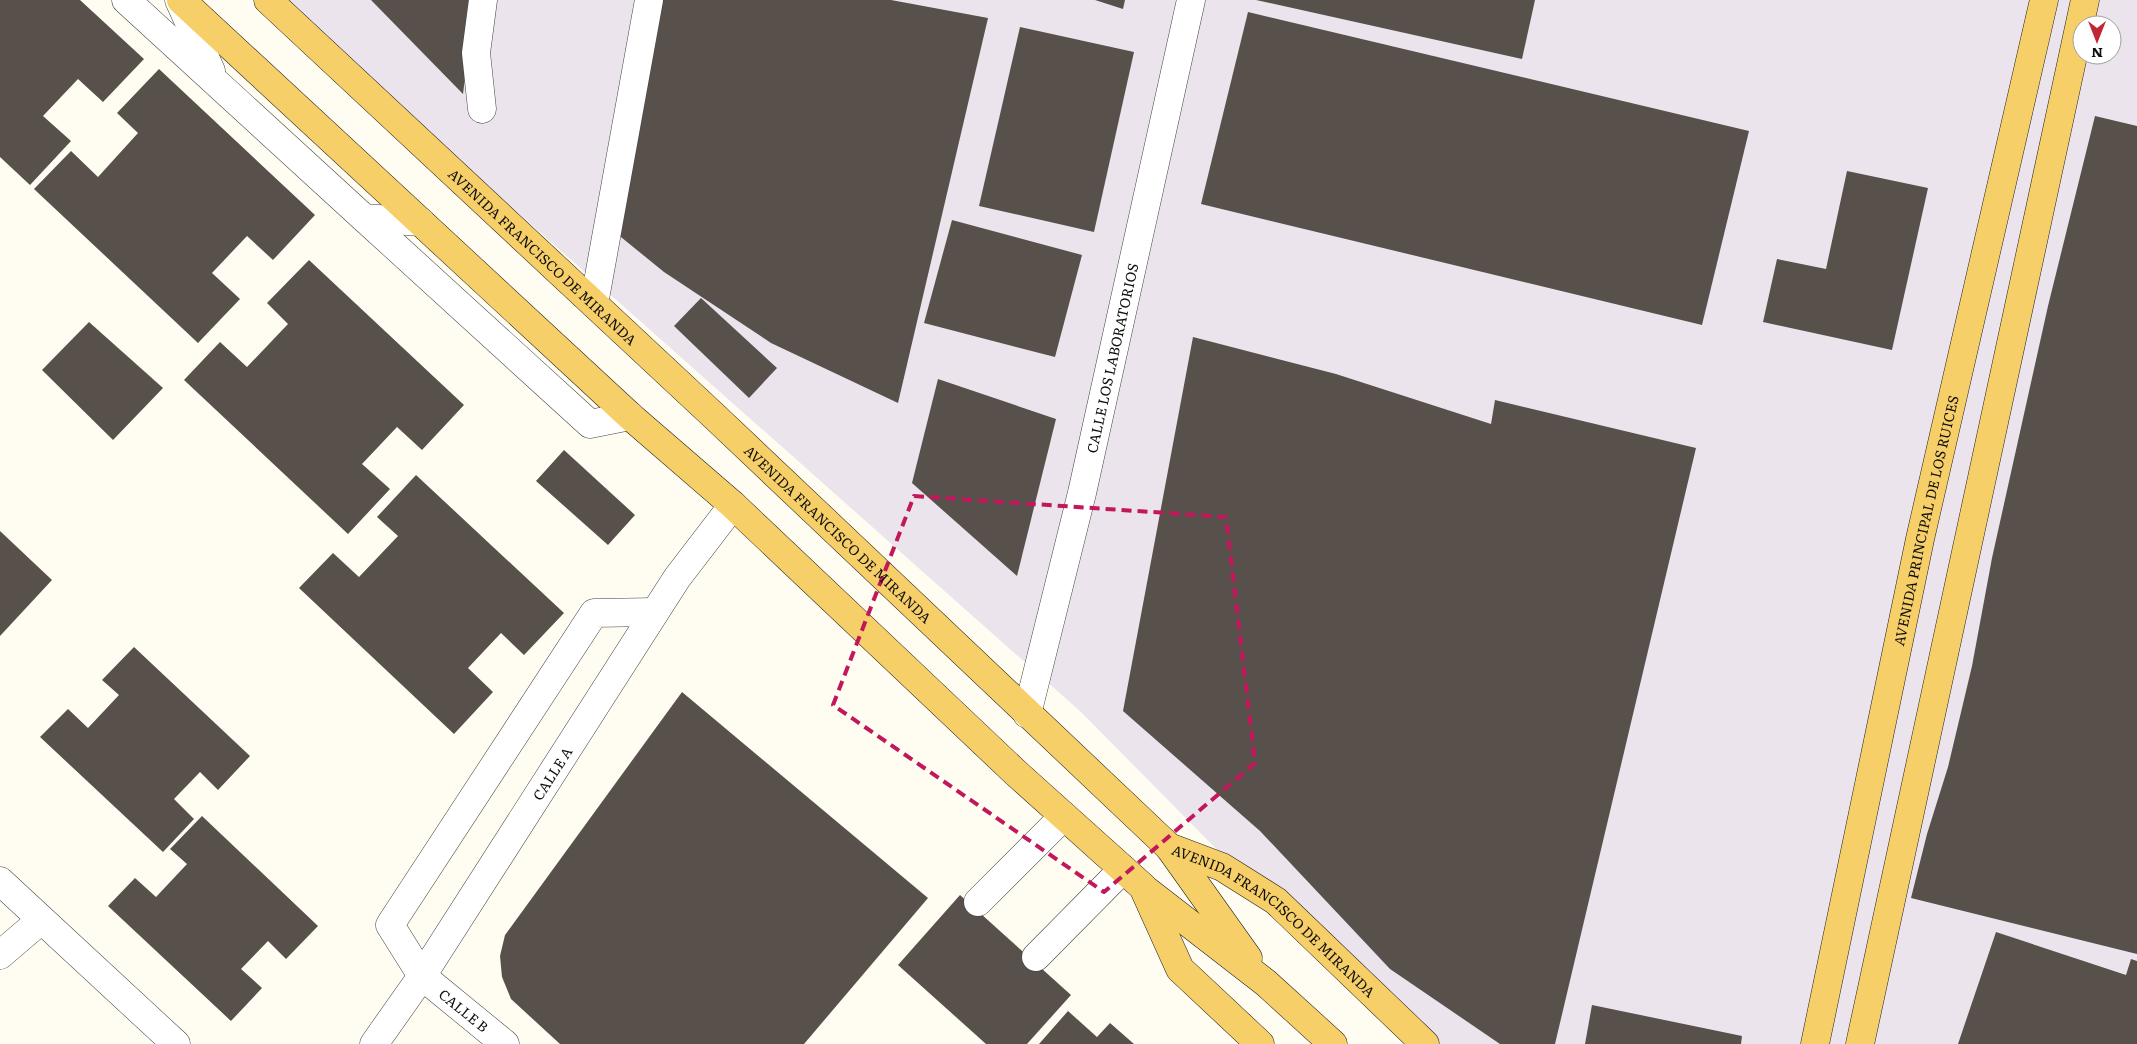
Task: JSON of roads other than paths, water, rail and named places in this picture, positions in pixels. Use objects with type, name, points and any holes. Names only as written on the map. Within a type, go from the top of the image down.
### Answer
[{"type":"main road","points":[[180,0],[630,416],[733,505],[1064,816],[1143,887],[1266,983],[1333,1044]]},
{"type":"main road","name":"AVENIDA FRANCISCO DE MIRANDA","points":[[268,0],[594,304],[1169,847],[1222,867],[1276,901],[1425,1044]]},
{"type":"main road","name":"AVENIDA PRINCIPAL DE LOS RUICES","points":[[1815,1044],[1920,539],[2044,0]]},
{"type":"main road","points":[[1860,1044],[2084,0]]},
{"type":"main road","points":[[1169,847],[1266,983]]},
{"type":"main road","points":[[1143,887],[1180,969],[1260,1044]]},
{"type":"street","points":[[126,0],[590,424],[630,416]]},
{"type":"street","points":[[180,0],[216,82]]},
{"type":"street","points":[[482,109],[476,53],[483,0]]},
{"type":"street","points":[[594,304],[649,0]]},
{"type":"street","name":"CALLE LOS LABORATORIOS","points":[[1028,714],[1082,493],[1191,0]]},
{"type":"street","points":[[364,218],[421,222]]},
{"type":"street","name":"CALLE A","points":[[374,1044],[422,976],[677,578],[733,505]]},
{"type":"street","name":"CALLE B","points":[[505,1044],[422,976],[390,925],[594,613],[655,612]]},
{"type":"street","points":[[978,902],[1064,816]]},
{"type":"street","points":[[1036,957],[1123,869]]},
{"type":"street","points":[[0,881],[176,1044]]},
{"type":"street","points":[[0,955],[41,920]]}]
